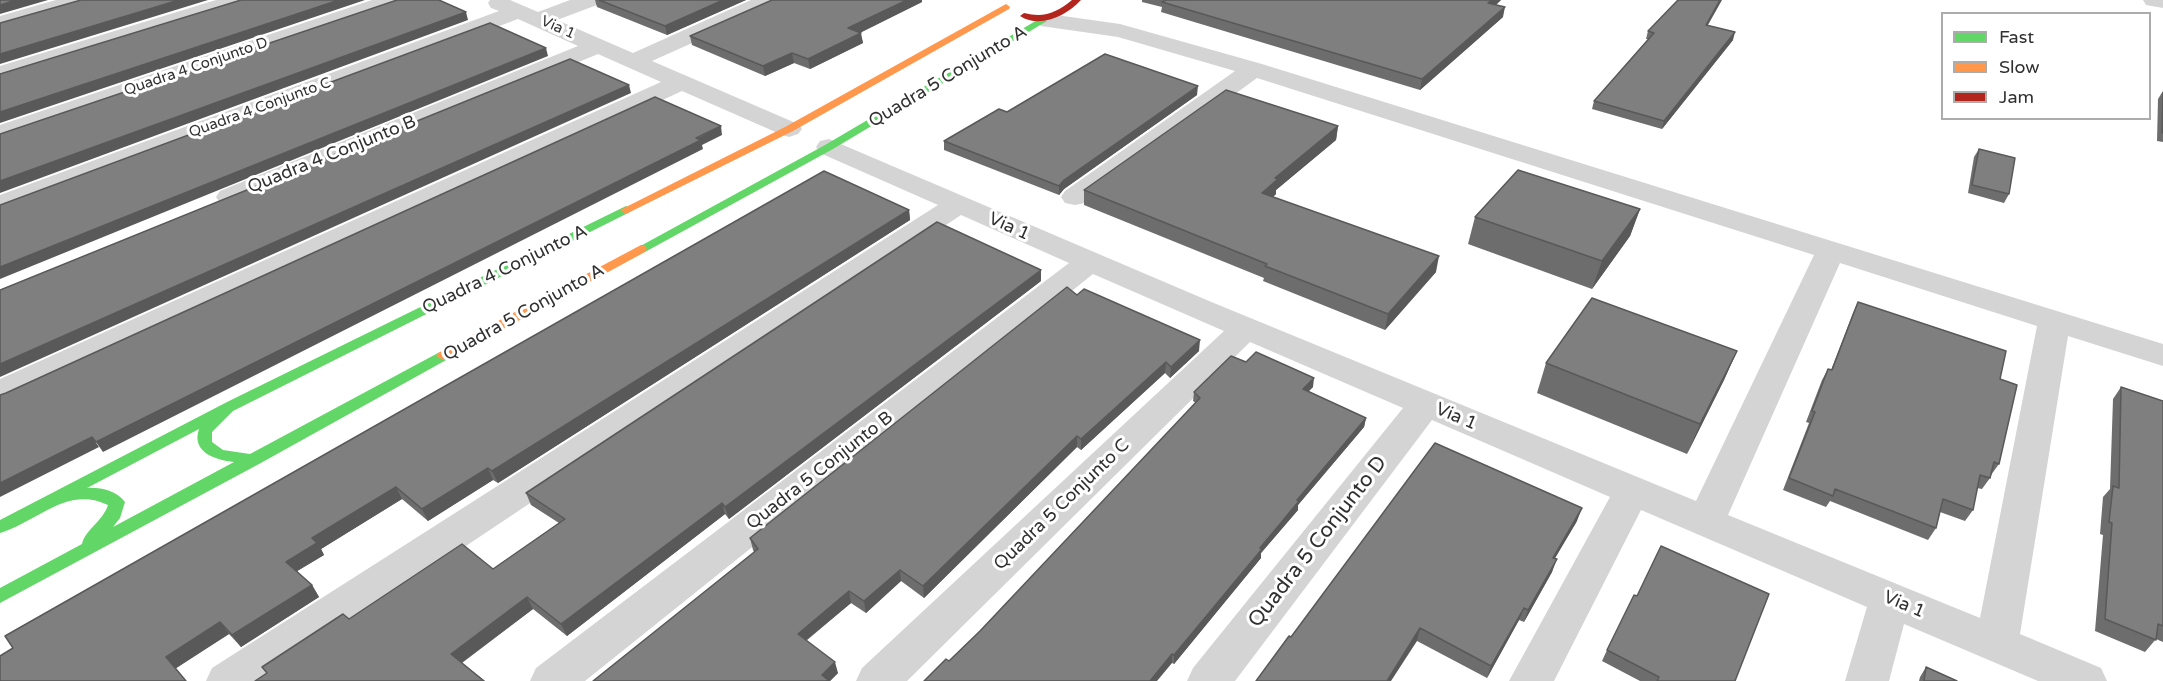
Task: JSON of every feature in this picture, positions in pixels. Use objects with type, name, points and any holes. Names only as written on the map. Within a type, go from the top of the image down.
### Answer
[{"type":"street","points":[[0,23],[79,0]]},
{"type":"street","points":[[0,75],[238,0]]},
{"type":"street","name":"Quadra 4 Conjunto D","points":[[0,134],[393,0]]},
{"type":"street","name":"Via 1","points":[[493,0],[789,129]]},
{"type":"street","name":"Quadra 4 Conjunto C","points":[[0,205],[529,15],[590,0]]},
{"type":"street","points":[[633,61],[769,0]]},
{"type":"street","points":[[2154,0],[2163,2]]},
{"type":"street","points":[[1075,1],[1120,31]]},
{"type":"street","name":"Quadra 5 Conjunto A","points":[[0,597],[829,147],[1046,21],[1075,1]]},
{"type":"street","points":[[1006,3],[1011,11],[1046,21],[1120,31],[1254,69],[2163,355]]},
{"type":"street","name":"Quadra 4 Conjunto A","points":[[0,527],[232,405],[789,129],[1006,3]]},
{"type":"street","name":"Quadra 4 Conjunto B","points":[[210,205],[598,46]]},
{"type":"street","points":[[1075,197],[1254,69]]},
{"type":"street","points":[[0,393],[682,82]]},
{"type":"street","name":"Via 1","points":[[829,147],[1089,262],[2085,681]]},
{"type":"street","points":[[228,681],[959,204]]},
{"type":"street","points":[[1706,521],[1831,250]]},
{"type":"street","name":"Quadra 5 Conjunto B","points":[[552,681],[1089,262]]},
{"type":"street","points":[[1997,643],[2054,321]]},
{"type":"street","name":"Quadra 5 Conjunto C","points":[[878,681],[1246,328]]},
{"type":"street","name":"Quadra 5 Conjunto D","points":[[1209,681],[1426,404]]},
{"type":"street","points":[[232,405],[205,431],[205,444],[219,455],[254,460]]},
{"type":"street","points":[[1531,681],[1632,491]]},
{"type":"street","points":[[58,496],[98,493],[117,502],[112,518],[82,551]]},
{"type":"street","points":[[1866,681],[1890,599]]},
{"type":"building","points":[[0,0],[16,0],[0,5]]},
{"type":"building","points":[[81,0],[179,0],[0,54],[0,23]]},
{"type":"building","points":[[241,0],[339,0],[0,112],[0,74]]},
{"type":"building","points":[[397,0],[439,0],[466,12],[0,181],[0,134]]},
{"type":"building","points":[[599,0],[723,0],[665,26]]},
{"type":"building","points":[[772,0],[907,0],[848,28],[861,33],[808,59],[792,53],[763,66],[690,36]]},
{"type":"building","points":[[1166,0],[1492,0],[1488,3],[1505,7],[1422,79],[1162,2]]},
{"type":"building","points":[[1678,0],[1720,0],[1706,25],[1735,32],[1664,121],[1594,101],[1654,33],[1648,31]]},
{"type":"building","points":[[490,23],[546,48],[0,267],[0,205]]},
{"type":"building","points":[[1105,54],[1198,86],[1064,180],[1059,186],[944,141],[999,109],[1007,112]]},
{"type":"building","points":[[570,59],[629,85],[0,364],[0,290]]},
{"type":"building","points":[[1226,90],[1338,126],[1275,178],[1278,179],[1262,193],[1439,256],[1388,314],[1265,266],[1267,264],[1084,190]]},
{"type":"building","points":[[655,97],[721,126],[696,138],[701,140],[96,442],[92,437],[0,483],[0,395]]},
{"type":"building","points":[[1979,149],[2015,158],[2009,194],[1972,185]]},
{"type":"building","points":[[1518,170],[1640,209],[1602,261],[1475,217]]},
{"type":"building","points":[[824,171],[909,210],[492,471],[488,468],[422,509],[396,487],[312,538],[317,543],[286,562],[312,585],[232,635],[220,622],[166,657],[186,681],[0,681],[0,656],[13,648],[5,636]]},
{"type":"building","points":[[937,222],[1041,270],[725,507],[722,503],[561,624],[527,597],[451,654],[484,681],[255,681],[267,673],[262,667],[343,614],[349,619],[462,544],[493,569],[565,519],[526,493]]},
{"type":"building","points":[[1067,287],[1077,295],[1084,289],[1200,340],[1171,367],[1166,362],[1081,439],[1077,436],[923,586],[900,570],[864,601],[849,591],[798,634],[835,662],[822,675],[828,680],[593,681],[758,549],[750,538]]},
{"type":"building","points":[[1592,298],[1737,351],[1700,424],[1546,363]]},
{"type":"building","points":[[1858,302],[2006,351],[2000,379],[2017,385],[1999,464],[1994,462],[1990,478],[1980,475],[1973,510],[1943,499],[1936,528],[1835,489],[1833,496],[1789,478],[1815,412],[1812,411],[1828,369],[1832,370]]},
{"type":"building","points":[[1256,352],[1314,378],[1303,389],[1366,418],[1297,500],[1299,501],[1260,548],[1262,549],[1150,681],[924,681],[980,631],[1200,398],[1194,392],[1231,356],[1246,362]]},
{"type":"building","points":[[2121,387],[2163,401],[2163,626],[2158,624],[2156,640],[2105,619],[2112,523],[2109,522],[2113,486],[2119,488]]},
{"type":"building","points":[[1435,443],[1582,508],[1553,558],[1557,559],[1528,610],[1524,608],[1491,666],[1420,628],[1387,681],[1256,681],[1289,636],[1291,637]]},
{"type":"building","points":[[1661,546],[1769,594],[1735,681],[1657,681],[1659,677],[1607,650]]},
{"type":"building","points":[[1926,667],[1957,681],[1924,681]]},
{"type":"traffic: fast","points":[[641,249],[829,147],[1042,21]]},
{"type":"traffic: fast","points":[[0,527],[232,405],[626,210]]},
{"type":"traffic: fast","points":[[0,596],[443,356]]},
{"type":"traffic: fast","points":[[226,411],[205,431],[205,444],[219,455],[254,460]]},
{"type":"traffic: fast","points":[[62,496],[98,493],[117,502],[112,518],[89,543]]},
{"type":"traffic: slow","points":[[626,210],[789,129],[1006,7]]},
{"type":"traffic: slow","points":[[443,356],[641,249]]},
{"type":"traffic: jam","points":[[1024,16],[1047,18],[1064,10],[1077,0]]}]
